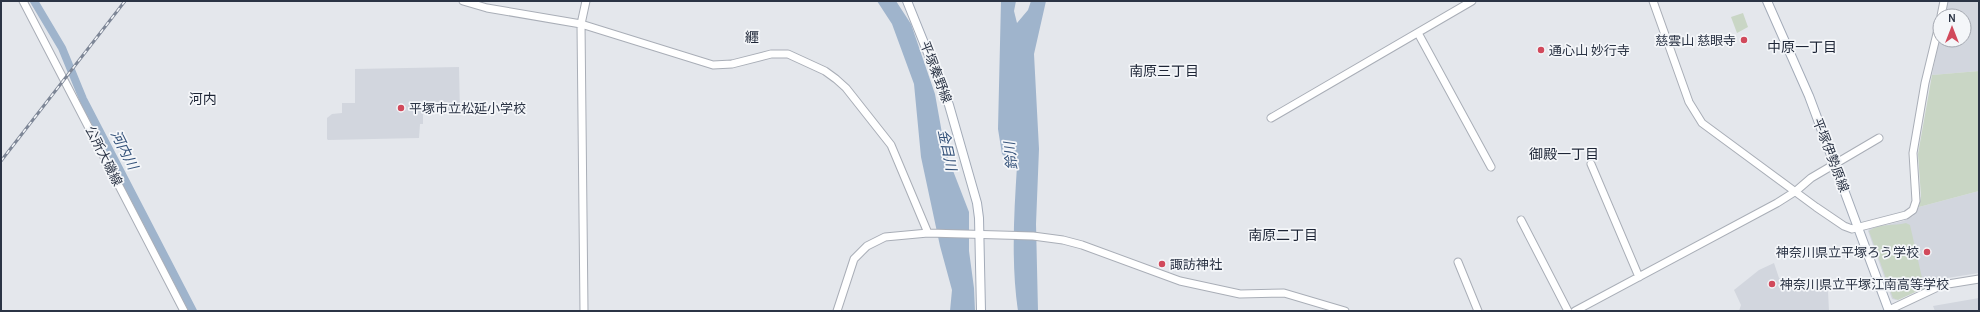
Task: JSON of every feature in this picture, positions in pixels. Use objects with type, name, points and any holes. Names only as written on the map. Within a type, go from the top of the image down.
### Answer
[{"type":"main road","name":"平塚秦野線","points":[[907,1],[930,56],[957,129],[976,203],[979,234],[981,311]]},
{"type":"main road","name":"平塚伊勢原線","points":[[1767,1],[1808,93],[1889,310]]},
{"type":"street","name":"公所大磯線","points":[[23,1],[184,311]]},
{"type":"street","points":[[463,1],[487,8],[581,24],[713,65],[732,64],[778,53],[791,55],[825,71],[846,88],[891,145],[928,233]]},
{"type":"street","points":[[584,311],[581,24],[586,1]]},
{"type":"street","points":[[1271,118],[1472,1]]},
{"type":"street","points":[[1653,1],[1690,102],[1697,116],[1711,131],[1850,229],[1859,228],[1906,215],[1913,210],[1915,205],[1913,153],[1925,83],[1933,48]]},
{"type":"street","points":[[1418,33],[1492,167]]},
{"type":"street","points":[[1575,311],[1796,191],[1812,178],[1879,138]]},
{"type":"street","points":[[1591,164],[1639,277]]},
{"type":"street","points":[[1521,220],[1568,311]]},
{"type":"street","points":[[837,311],[854,260],[867,246],[885,237],[928,233],[1043,237],[1082,245],[1180,281],[1240,294],[1284,293],[1345,311]]},
{"type":"street","points":[[1458,262],[1478,311]]},
{"type":"street","points":[[1889,310],[1942,285],[1979,279]]},
{"type":"shaded area","points":[[1947,1],[1979,1],[1979,71],[1932,75],[1938,48],[1972,48],[1972,8],[1946,8]]},
{"type":"shaded area","name":"平塚市立松延小学校","points":[[459,67],[460,113],[423,113],[423,124],[420,124],[419,138],[327,139],[327,118],[332,114],[342,113],[342,103],[355,103],[355,69]]},
{"type":"shaded area","name":"神奈川県立平塚ろう学校","points":[[1979,191],[1979,273],[1947,278],[1896,300],[1892,299],[1868,231],[1869,229],[1903,221],[1913,216],[1919,207]]},
{"type":"shaded area","name":"神奈川県立平塚江南高等学校","points":[[1774,263],[1779,278],[1828,291],[1829,311],[1739,311],[1741,305],[1734,290],[1759,270]]},
{"type":"shaded area","points":[[1979,298],[1979,311],[1935,311],[1933,306]]},
{"type":"green space","points":[[1743,13],[1748,27],[1737,33],[1731,17]]},
{"type":"green space","points":[[1979,71],[1979,191],[1919,207],[1921,196],[1918,154],[1932,75]]},
{"type":"green space","points":[[1906,223],[1910,225],[1923,282],[1926,287],[1898,300],[1893,298],[1869,231],[1877,227]]},
{"type":"water","points":[[877,1],[896,1],[911,24],[935,94],[945,150],[969,212],[969,251],[974,288],[975,311],[950,311],[952,290],[940,246],[921,157],[914,84],[892,24]]},
{"type":"water","name":"鈴川","points":[[1001,1],[1016,1],[1014,11],[1017,23],[1028,10],[1031,1],[1046,1],[1034,54],[1039,149],[1036,224],[1038,311],[1018,311],[1014,275],[1017,166],[1002,154],[998,129]]},
{"type":"waterway","name":"河内川","points":[[34,1],[62,48],[83,99],[193,311]]},
{"type":"railway","points":[[1,161],[125,1]]},
{"type":"place","name":"慈雲山 慈眼寺","points":[[1744,40]]},
{"type":"place","name":"通心山 妙行寺","points":[[1541,50]]},
{"type":"place","name":"平塚市立松延小学校","points":[[401,108]]},
{"type":"place","name":"神奈川県立平塚ろう学校","points":[[1927,252]]},
{"type":"place","name":"諏訪神社","points":[[1162,264]]},
{"type":"place","name":"神奈川県立平塚江南高等学校","points":[[1772,284]]},
{"type":"district","name":"纒","points":[[752,37]]},
{"type":"district","name":"中原一丁目","points":[[1802,47]]},
{"type":"district","name":"南原三丁目","points":[[1164,71]]},
{"type":"district","name":"河内","points":[[203,99]]},
{"type":"district","name":"御殿一丁目","points":[[1564,154]]},
{"type":"district","name":"南原二丁目","points":[[1283,235]]},
{"type":"water label","name":"金目川","points":[[947,150]]}]
